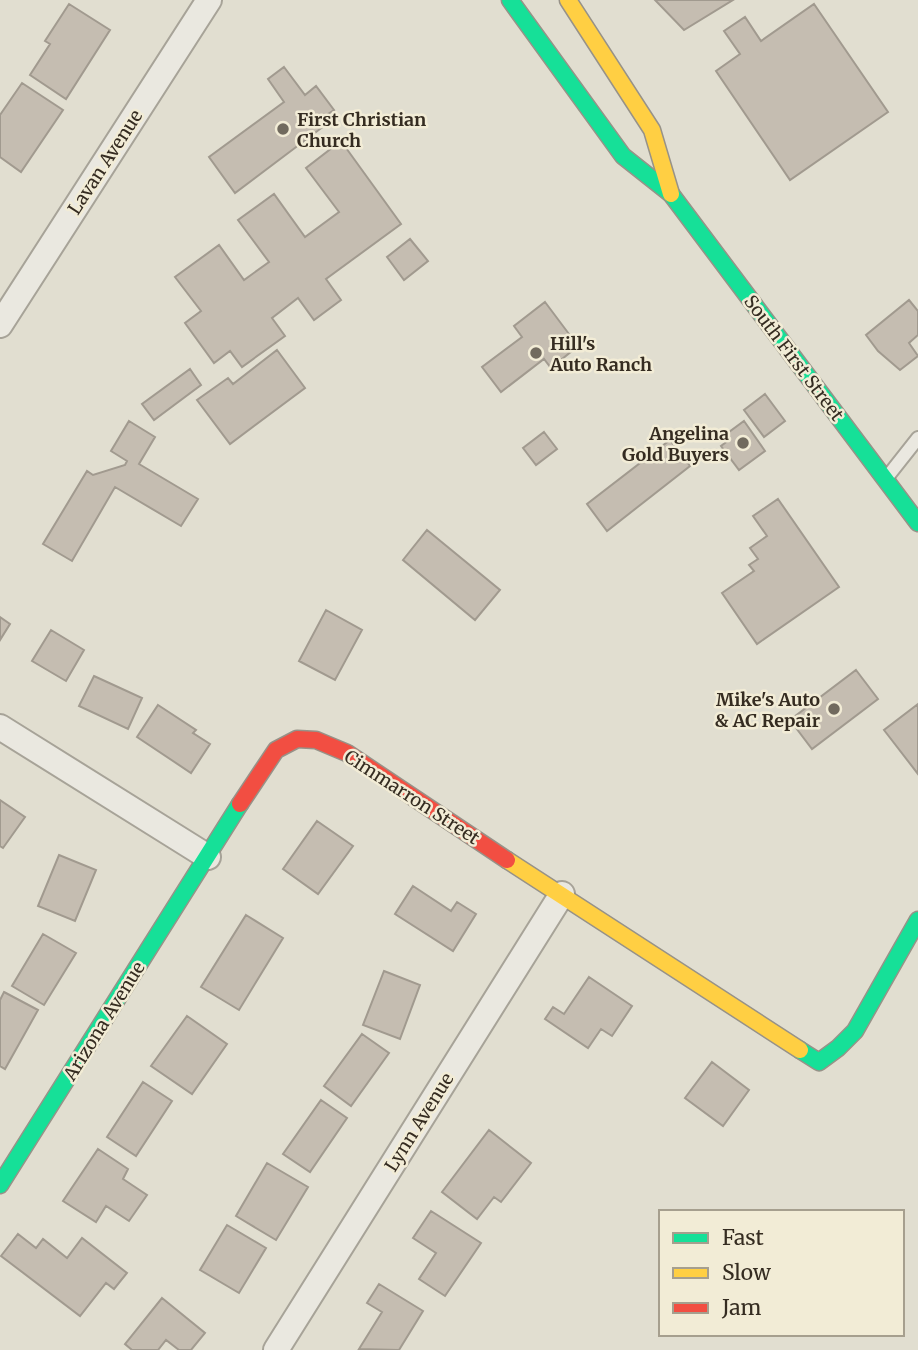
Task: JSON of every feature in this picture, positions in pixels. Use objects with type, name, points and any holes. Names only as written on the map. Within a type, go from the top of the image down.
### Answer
[{"type":"street","name":"Lavan Avenue","points":[[0,325],[209,0]]},
{"type":"street","name":"South First Street","points":[[510,0],[623,156],[671,194],[918,523]]},
{"type":"street","name":"South First Street","points":[[568,0],[652,130],[671,194]]},
{"type":"street","points":[[0,727],[208,857]]},
{"type":"street","name":"Cimmarron Street","points":[[208,857],[260,771],[276,750],[297,738],[316,740],[347,753],[819,1062],[855,1031],[918,920]]},
{"type":"street","name":"Arizona Avenue","points":[[0,1185],[208,857]]},
{"type":"street","name":"Lynn Avenue","points":[[276,1350],[562,894]]},
{"type":"lane","points":[[885,479],[918,438]]},
{"type":"building","points":[[655,0],[733,0],[684,30]]},
{"type":"building","points":[[69,4],[110,30],[66,99],[30,75],[50,44],[45,41]]},
{"type":"building","points":[[814,4],[888,112],[790,180],[716,71],[740,54],[724,31],[745,17],[761,41]]},
{"type":"building","name":"First Christian Church","points":[[284,67],[305,95],[316,86],[334,110],[325,116],[328,123],[235,193],[209,157],[284,102],[268,79]]},
{"type":"building","points":[[22,83],[63,110],[21,172],[0,157],[0,115]]},
{"type":"building","name":"First Christian Church","points":[[341,141],[401,224],[326,279],[341,300],[314,320],[298,298],[272,318],[285,336],[242,367],[230,351],[214,363],[185,323],[201,311],[175,277],[219,245],[244,280],[269,262],[238,220],[274,194],[305,237],[339,212],[306,168]]},
{"type":"building","points":[[410,239],[428,261],[404,280],[387,257]]},
{"type":"building","points":[[909,300],[918,311],[918,335],[909,343],[918,356],[900,370],[878,351],[866,335]]},
{"type":"building","name":"Hill's Auto Ranch","points":[[545,302],[578,346],[551,368],[544,359],[501,392],[482,367],[522,337],[514,326]]},
{"type":"building","points":[[277,350],[305,388],[230,444],[197,400],[228,378],[233,384]]},
{"type":"building","points":[[190,369],[201,385],[154,420],[142,404]]},
{"type":"building","points":[[765,394],[785,421],[764,437],[744,410]]},
{"type":"building","points":[[129,421],[155,437],[139,464],[198,499],[181,526],[115,487],[72,561],[43,544],[87,471],[93,475],[125,465],[127,461],[111,451]]},
{"type":"building","name":"Angelina Gold Buyers","points":[[744,421],[765,451],[739,470],[721,446],[729,440],[725,435]]},
{"type":"building","points":[[544,432],[557,449],[536,465],[523,448]]},
{"type":"building","points":[[670,440],[690,466],[607,531],[587,504]]},
{"type":"building","points":[[778,499],[839,587],[757,644],[722,593],[754,571],[749,565],[758,559],[750,548],[767,536],[753,516]]},
{"type":"building","points":[[427,530],[500,590],[475,620],[403,560]]},
{"type":"building","points":[[326,610],[362,630],[335,680],[299,661]]},
{"type":"building","points":[[0,617],[10,624],[0,640]]},
{"type":"building","points":[[51,630],[84,650],[66,681],[32,661]]},
{"type":"building","name":"Mike's Auto & AC Repair","points":[[856,670],[878,699],[812,749],[790,720]]},
{"type":"building","points":[[94,676],[142,698],[128,729],[79,706]]},
{"type":"building","points":[[918,704],[918,774],[884,730]]},
{"type":"building","points":[[158,705],[196,730],[193,733],[210,744],[191,773],[137,737]]},
{"type":"building","points":[[0,800],[25,817],[3,848],[0,846]]},
{"type":"building","points":[[317,821],[353,846],[318,894],[283,869]]},
{"type":"building","points":[[59,855],[96,870],[75,921],[38,906]]},
{"type":"building","points":[[413,886],[451,911],[457,902],[476,914],[453,951],[395,914]]},
{"type":"building","points":[[246,915],[283,938],[239,1010],[201,987]]},
{"type":"building","points":[[43,934],[76,953],[44,1005],[12,986]]},
{"type":"building","points":[[384,971],[420,985],[400,1039],[363,1025]]},
{"type":"building","points":[[589,977],[632,1006],[612,1036],[601,1029],[588,1048],[545,1019],[553,1007],[564,1014]]},
{"type":"building","points":[[4,992],[38,1010],[5,1069],[0,1066],[0,1000]]},
{"type":"building","points":[[187,1016],[227,1044],[192,1094],[151,1066]]},
{"type":"building","points":[[362,1034],[389,1053],[351,1106],[324,1086]]},
{"type":"building","points":[[712,1062],[749,1090],[723,1126],[685,1098]]},
{"type":"building","points":[[143,1082],[172,1101],[136,1156],[107,1137]]},
{"type":"building","points":[[321,1100],[347,1118],[310,1172],[283,1154]]},
{"type":"building","points":[[489,1130],[531,1163],[501,1202],[494,1197],[477,1219],[442,1192]]},
{"type":"building","points":[[98,1149],[128,1169],[123,1179],[147,1195],[129,1221],[106,1206],[96,1222],[63,1201]]},
{"type":"building","points":[[267,1163],[308,1187],[276,1240],[236,1216]]},
{"type":"building","points":[[431,1211],[481,1243],[445,1296],[419,1279],[436,1253],[413,1238]]},
{"type":"building","points":[[227,1225],[266,1248],[239,1293],[200,1270]]},
{"type":"building","points":[[18,1234],[36,1248],[43,1239],[67,1258],[82,1238],[127,1273],[114,1289],[106,1283],[80,1316],[1,1256]]},
{"type":"building","points":[[379,1284],[423,1311],[399,1350],[359,1349],[382,1312],[367,1303]]},
{"type":"building","points":[[162,1298],[205,1333],[191,1350],[179,1350],[166,1340],[158,1350],[132,1350],[125,1344]]},
{"type":"traffic: fast","points":[[510,0],[623,156],[671,194],[918,523]]},
{"type":"traffic: fast","points":[[0,1185],[240,804]]},
{"type":"traffic: fast","points":[[800,1050],[819,1062],[855,1031],[918,920]]},
{"type":"traffic: slow","points":[[568,0],[652,130],[671,194]]},
{"type":"traffic: slow","points":[[507,860],[800,1050]]},
{"type":"traffic: jam","points":[[240,804],[276,750],[297,739],[316,740],[347,753],[507,860]]},
{"type":"place","name":"First Christian Church","points":[[283,129]]},
{"type":"place","name":"Hill's Auto Ranch","points":[[536,353]]},
{"type":"place","name":"Angelina Gold Buyers","points":[[743,443]]},
{"type":"place","name":"Mike's Auto & AC Repair","points":[[834,709]]}]
